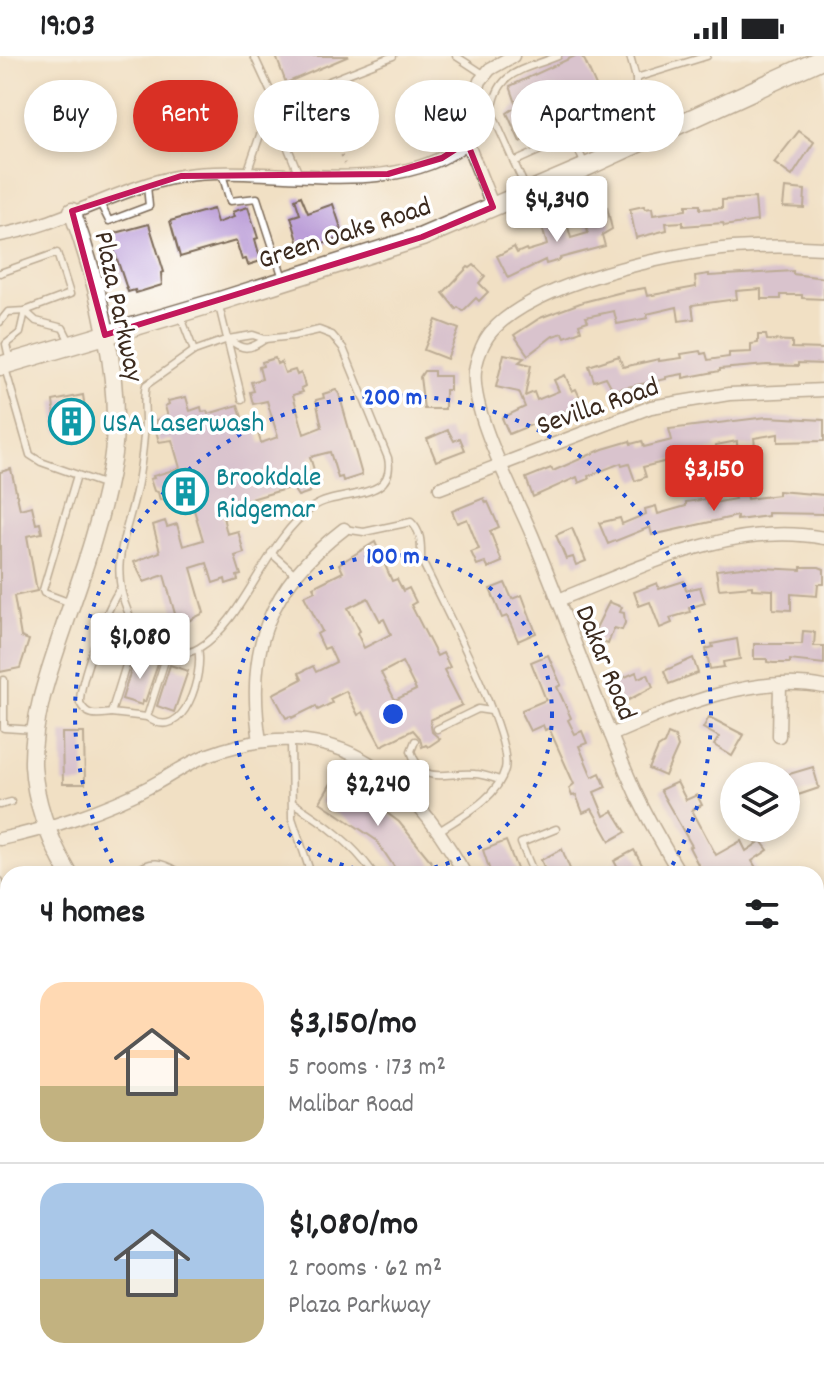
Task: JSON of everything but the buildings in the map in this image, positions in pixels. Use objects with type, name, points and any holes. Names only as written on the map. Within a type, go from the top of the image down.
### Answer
[{"type":"main road","name":"Green Oaks Road","points":[[5,364],[217,302],[422,237],[586,167],[824,58]]},
{"type":"street","points":[[481,80],[490,69],[513,56]]},
{"type":"street","points":[[0,235],[181,176],[353,177],[388,174],[455,152]]},
{"type":"street","points":[[471,152],[493,207]]},
{"type":"street","name":"Plaza Parkway","points":[[65,866],[46,826],[33,767],[35,730],[43,692],[107,485],[115,402],[96,288],[72,211]]},
{"type":"street","name":"Dakar Road","points":[[676,866],[637,796],[500,464],[475,388],[475,366],[491,331],[516,310],[546,293],[605,273],[732,248],[824,248]]},
{"type":"street","name":"Sevilla Road","points":[[440,488],[651,407],[729,394],[824,390]]},
{"type":"street","points":[[260,741],[254,680],[259,651],[276,603],[295,574],[344,529]]},
{"type":"street","points":[[558,600],[709,544],[784,535],[824,538]]},
{"type":"street","points":[[779,736],[780,684]]},
{"type":"street","points":[[611,735],[701,699],[780,684],[824,687]]},
{"type":"street","points":[[0,839],[46,826],[147,789],[204,757],[260,741],[291,739],[335,747],[393,778],[439,831],[460,866]]},
{"type":"lane","points":[[254,56],[263,80]]},
{"type":"lane","points":[[333,80],[393,56]]},
{"type":"lane","points":[[456,56],[485,75]]},
{"type":"lane","points":[[495,93],[502,81],[558,56]]},
{"type":"lane","points":[[630,56],[636,78],[707,56]]},
{"type":"lane","points":[[495,120],[527,192]]},
{"type":"lane","points":[[246,174],[254,150]]},
{"type":"lane","points":[[290,152],[299,177]]},
{"type":"lane","points":[[514,162],[536,152]]},
{"type":"lane","points":[[579,152],[586,167]]},
{"type":"lane","points":[[222,174],[230,201],[257,198],[284,281]]},
{"type":"lane","points":[[99,201],[109,221],[149,206],[147,185]]},
{"type":"lane","points":[[0,273],[57,253],[70,294],[25,311],[8,312],[0,322]]},
{"type":"lane","points":[[217,302],[242,399]]},
{"type":"lane","points":[[25,311],[36,321],[63,328],[72,345]]},
{"type":"lane","points":[[25,311],[20,333],[6,344],[5,364],[30,455],[41,462],[107,485]]},
{"type":"lane","points":[[179,313],[194,351]]},
{"type":"lane","points":[[228,339],[240,348],[252,348],[265,339],[319,330],[338,340],[374,419],[390,466],[387,480],[377,489],[327,499],[313,507],[271,553],[229,618],[198,649],[168,651],[145,640],[137,630],[120,589],[123,537],[139,475],[146,385],[194,351],[228,339],[253,335],[265,339]]},
{"type":"lane","points":[[72,603],[43,590],[77,475]]},
{"type":"lane","points":[[344,529],[364,532],[411,522],[417,527],[421,559],[491,711],[505,749],[504,771],[486,799],[439,831]]},
{"type":"lane","points":[[271,553],[295,574]]},
{"type":"lane","points":[[120,589],[110,603],[80,696],[80,703],[87,713],[147,717],[159,724],[174,723],[188,704],[201,660],[198,649]]},
{"type":"lane","points":[[111,713],[137,630]]},
{"type":"lane","points":[[147,717],[168,651]]},
{"type":"lane","points":[[4,680],[4,728],[35,730]]},
{"type":"lane","points":[[437,729],[478,709],[491,711]]},
{"type":"lane","points":[[291,739],[292,818],[308,866]]},
{"type":"lane","points":[[415,741],[411,751],[424,772],[436,777],[478,774],[500,780]]},
{"type":"lane","points":[[0,805],[11,802]]},
{"type":"lane","points":[[293,803],[327,824],[368,866]]},
{"type":"lane","points":[[531,866],[521,843],[556,829]]},
{"type":"lane","points":[[0,1016],[0,1022]]},
{"type":"path","points":[[339,152],[353,177]]},
{"type":"highlighted area","points":[[467,142],[493,207],[422,237],[105,335],[72,211],[181,176],[388,174],[442,158]]},
{"type":"place","name":"USA Laserwash","points":[[71,421]]},
{"type":"place","name":"Brookdale Ridgemar","points":[[185,491]]}]
